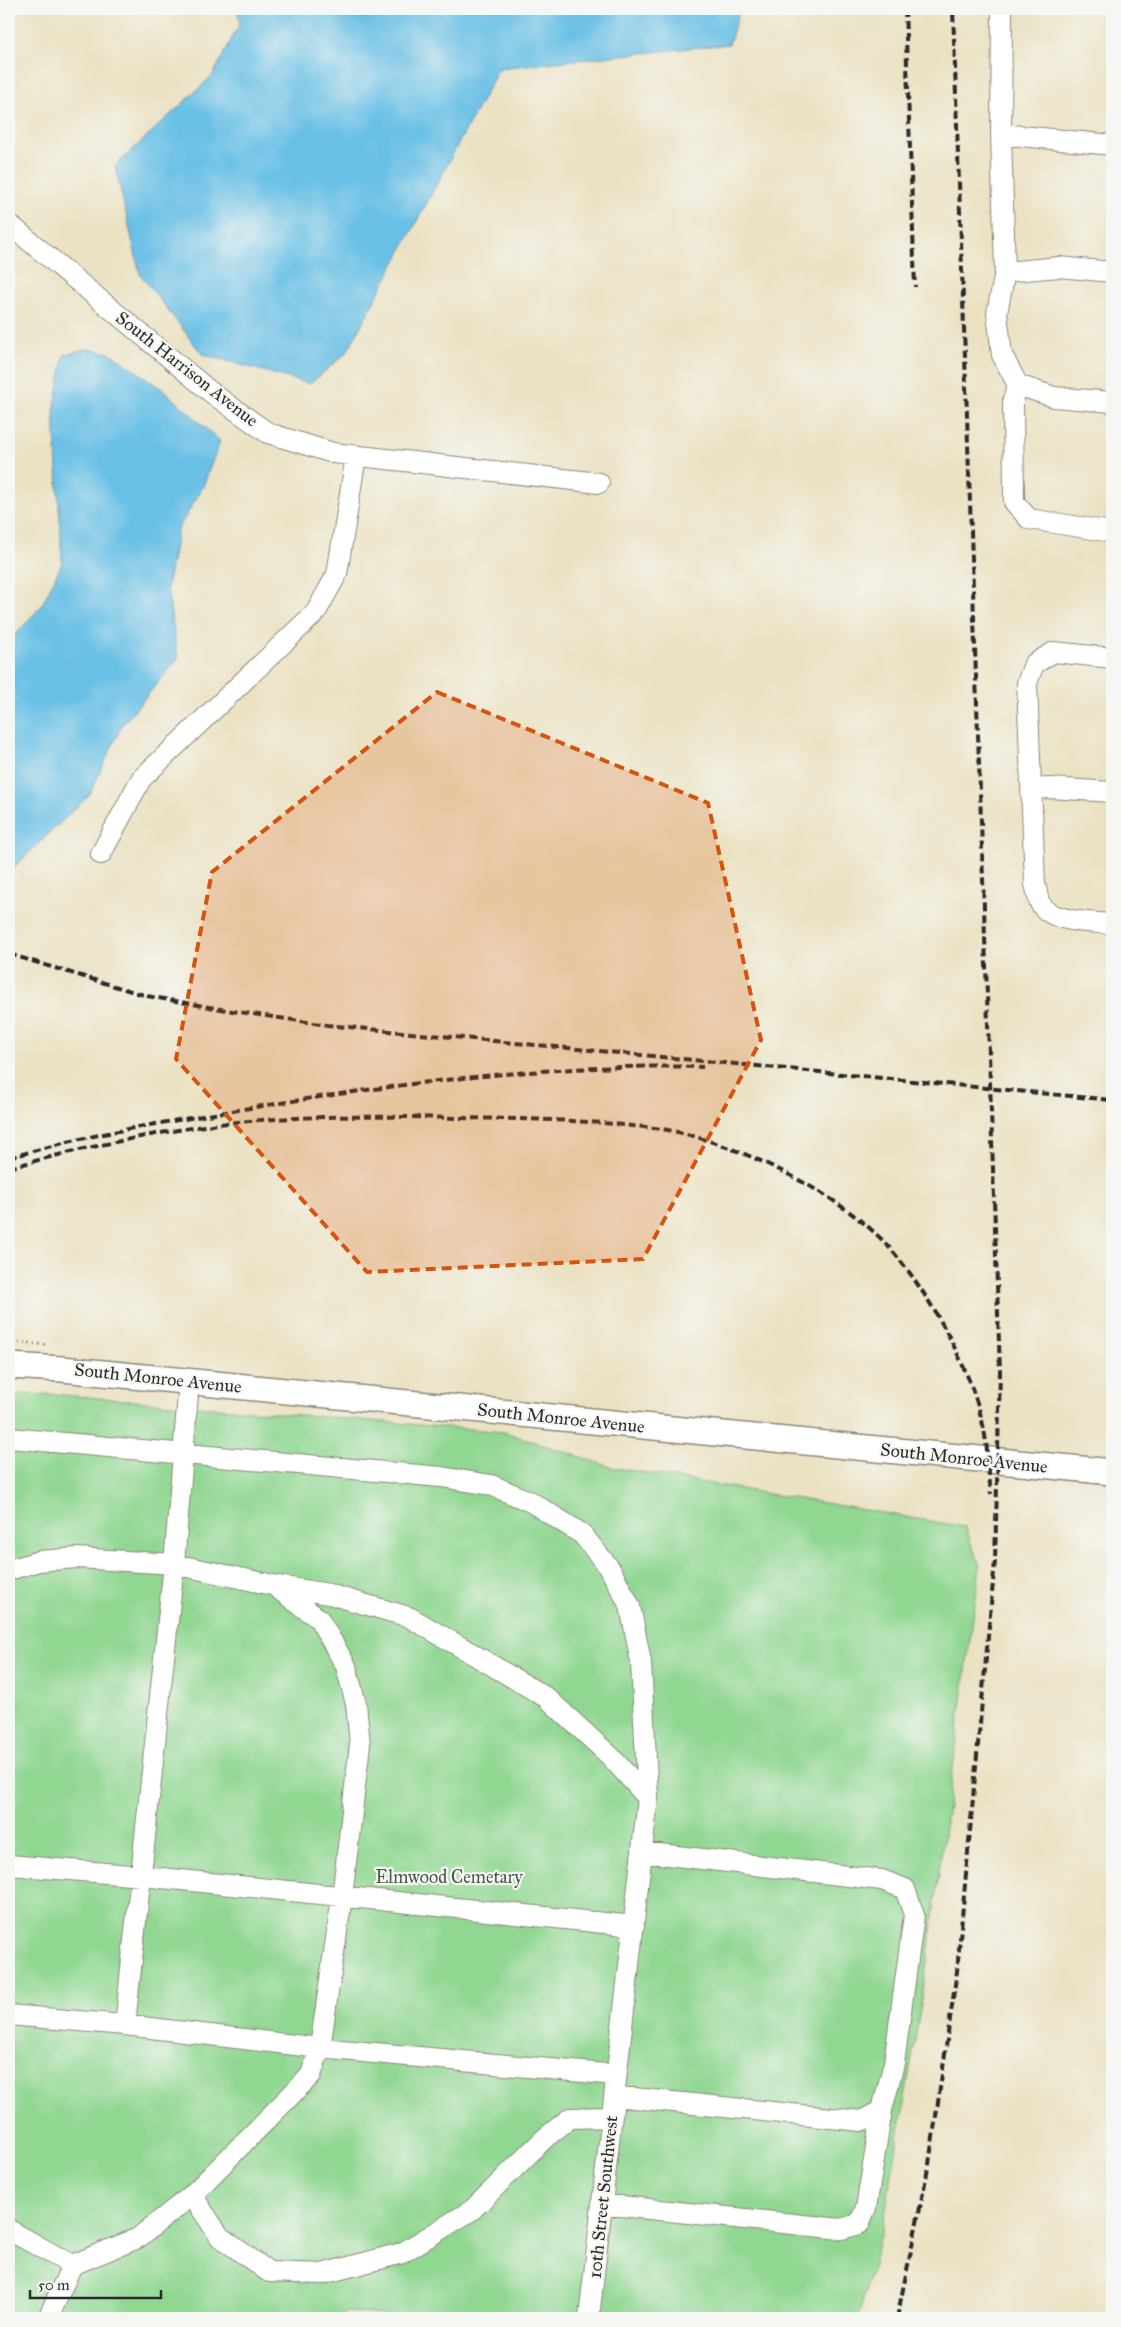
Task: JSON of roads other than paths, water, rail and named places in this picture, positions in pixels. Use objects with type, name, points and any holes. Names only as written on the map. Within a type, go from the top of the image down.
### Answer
[{"type":"main road","name":"South Monroe Avenue","points":[[9,1366],[62,1369],[1112,1472]]},
{"type":"street","points":[[1002,9],[1001,134],[1005,272],[997,314],[1002,355],[1018,385],[1054,397],[1112,402]]},
{"type":"street","points":[[1001,134],[1112,145]]},
{"type":"street","name":"South Harrison Avenue","points":[[9,224],[213,394],[268,433],[333,454],[599,483]]},
{"type":"street","points":[[1005,272],[1059,267],[1112,272]]},
{"type":"street","points":[[1018,385],[1013,400],[1014,502],[1030,519],[1112,532]]},
{"type":"street","points":[[101,854],[141,779],[316,612],[338,574],[356,456]]},
{"type":"street","points":[[1112,658],[1054,652],[1034,664],[1027,683],[1036,884],[1040,903],[1048,912],[1066,919],[1112,924]]},
{"type":"street","points":[[1031,789],[1050,788],[1112,792]]},
{"type":"street","points":[[9,1372],[62,1369]]},
{"type":"street","points":[[125,2025],[174,1564],[189,1382]]},
{"type":"street","name":"10th Street Southwest","points":[[9,1438],[441,1477],[491,1485],[531,1502],[582,1534],[610,1569],[630,1606],[641,1662],[646,1720],[648,1798],[589,2318]]},
{"type":"street","points":[[9,1570],[39,1561],[77,1558],[174,1564],[273,1585],[329,1594],[409,1618],[547,1698],[610,1756],[648,1798]]},
{"type":"street","points":[[48,2318],[72,2265],[138,2238],[192,2195],[311,2075],[320,2048],[342,1897],[360,1744],[356,1704],[346,1666],[319,1619],[273,1585]]},
{"type":"street","points":[[602,2204],[841,2229],[859,2224],[866,2208],[882,2110],[894,2063],[914,1915],[905,1888],[882,1880],[642,1852]]},
{"type":"street","points":[[9,1865],[142,1876],[634,1926]]},
{"type":"street","points":[[9,2016],[125,2025],[320,2048],[616,2075]]},
{"type":"street","points":[[614,2096],[861,2121],[882,2110]]},
{"type":"street","points":[[192,2195],[220,2237],[269,2272],[322,2274],[402,2253],[472,2210],[544,2139],[570,2118],[612,2117]]},
{"type":"street","points":[[9,2230],[72,2265]]},
{"type":"water","points":[[237,9],[740,9],[729,44],[499,68],[347,352],[310,384],[202,354],[140,274],[115,166],[213,75],[240,23]]},
{"type":"water","points":[[86,349],[110,353],[165,391],[220,441],[202,489],[178,529],[167,588],[178,659],[122,725],[90,794],[9,872],[9,642],[42,605],[62,563],[54,412],[64,355]]},
{"type":"railway","points":[[905,9],[915,287]]},
{"type":"railway","points":[[897,2318],[929,2164],[957,1971],[995,1561],[1000,1372],[953,9]]},
{"type":"railway","points":[[9,954],[147,996],[327,1025],[1112,1100]]},
{"type":"railway","points":[[9,1158],[70,1141],[132,1128],[367,1090],[479,1076],[591,1068],[703,1067]]},
{"type":"railway","points":[[9,1168],[74,1151],[184,1129],[287,1118],[390,1117],[567,1121],[658,1128],[700,1138],[758,1160],[816,1190],[843,1207],[867,1226],[902,1262],[943,1326],[975,1395],[983,1426],[991,1494]]},
{"type":"park label","name":"Elmwood Cemetary","points":[[449,1877]]}]
